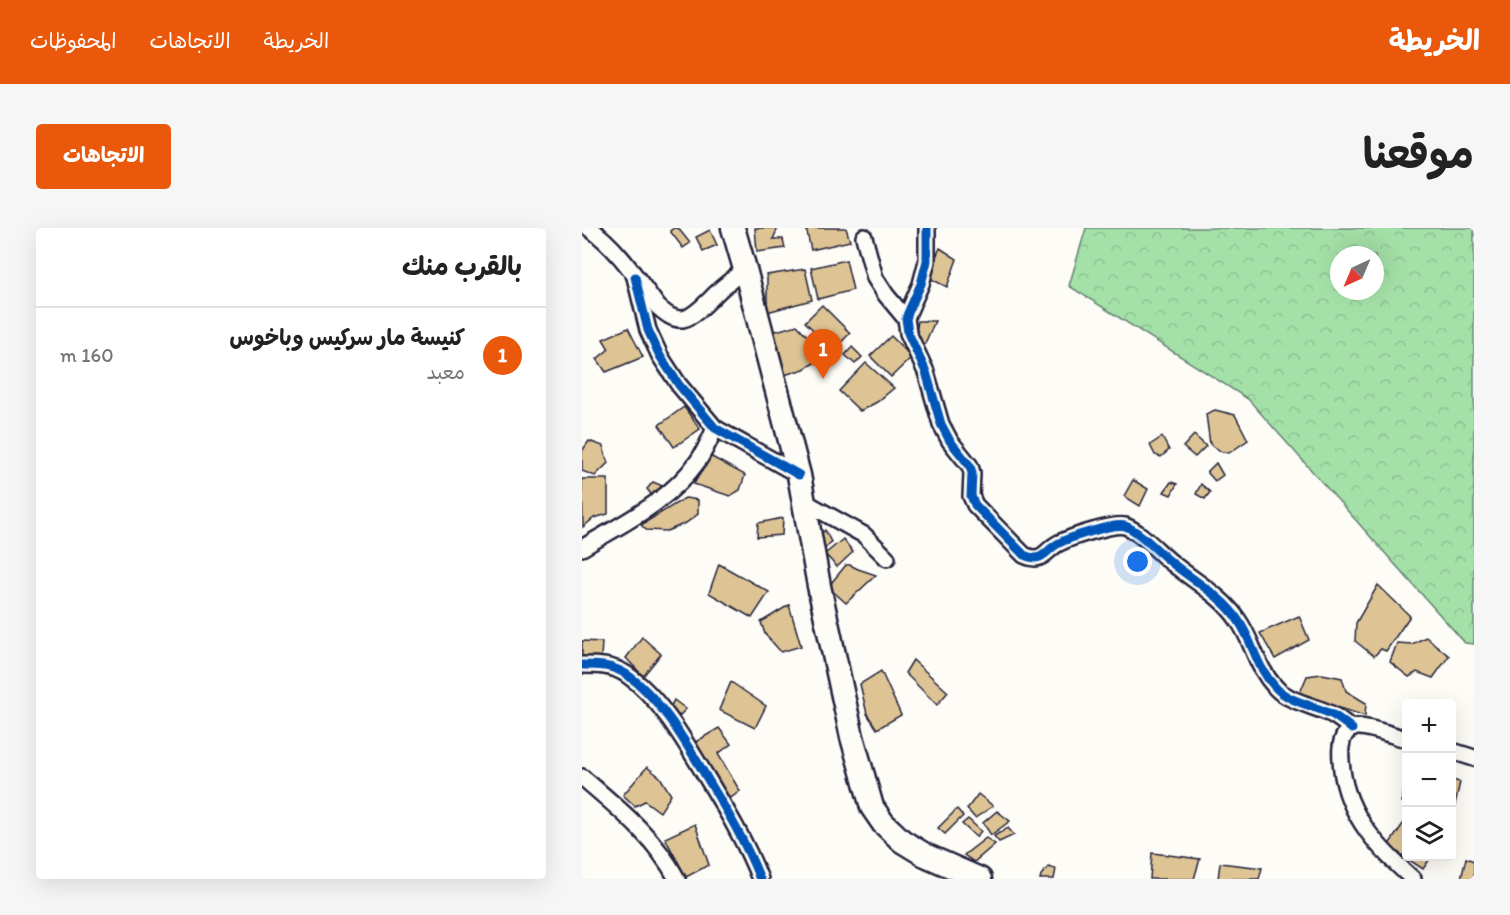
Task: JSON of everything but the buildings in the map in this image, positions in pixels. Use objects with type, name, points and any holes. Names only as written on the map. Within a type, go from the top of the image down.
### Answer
[{"type":"main road","points":[[733,228],[799,475],[819,586],[850,726],[872,807],[883,823],[902,841],[925,855],[980,879]]},
{"type":"street","points":[[589,228],[601,236],[620,255],[664,313],[674,318],[684,319],[694,313],[745,269]]},
{"type":"street","points":[[927,228],[926,267],[906,319],[908,333],[926,372],[941,424],[950,441],[970,465],[971,491],[975,505],[1024,555],[1030,558],[1042,556],[1064,541],[1108,527],[1121,525],[1135,531],[1232,611],[1242,626],[1263,672],[1282,694],[1333,715],[1352,729]]},
{"type":"street","points":[[864,237],[875,278],[885,295],[906,319]]},
{"type":"street","points":[[635,277],[648,330],[660,356],[679,386],[715,428],[799,475]]},
{"type":"street","points":[[582,548],[663,499],[684,479],[699,459],[715,428]]},
{"type":"street","points":[[803,501],[864,535],[887,558]]},
{"type":"street","points":[[582,665],[606,665],[625,674],[644,689],[662,710],[728,812],[751,855],[760,879]]},
{"type":"street","points":[[1402,738],[1361,727],[1348,731],[1343,739],[1341,752],[1343,780],[1353,809],[1372,838],[1413,879]]},
{"type":"street","points":[[1456,753],[1474,758]]},
{"type":"street","points":[[582,777],[650,839],[677,879]]},
{"type":"green space","points":[[1086,228],[1474,228],[1474,644],[1465,643],[1248,399],[1069,286]]},
{"type":"cycle path","points":[[927,228],[927,261],[921,284],[906,319],[908,333],[926,372],[941,424],[950,441],[970,466],[971,496],[975,505],[1024,555],[1036,558],[1059,543],[1092,531],[1119,526],[1131,529],[1216,596],[1231,611],[1243,629],[1263,671],[1281,693],[1333,715],[1352,729]]},
{"type":"cycle path","points":[[635,277],[648,330],[660,356],[679,385],[715,428],[799,475]]},
{"type":"cycle path","points":[[582,665],[605,666],[621,671],[650,695],[661,708],[722,803],[760,879]]},
{"type":"place","name":"كنيسة مار سركيس وباخوس","points":[[823,379]]}]
